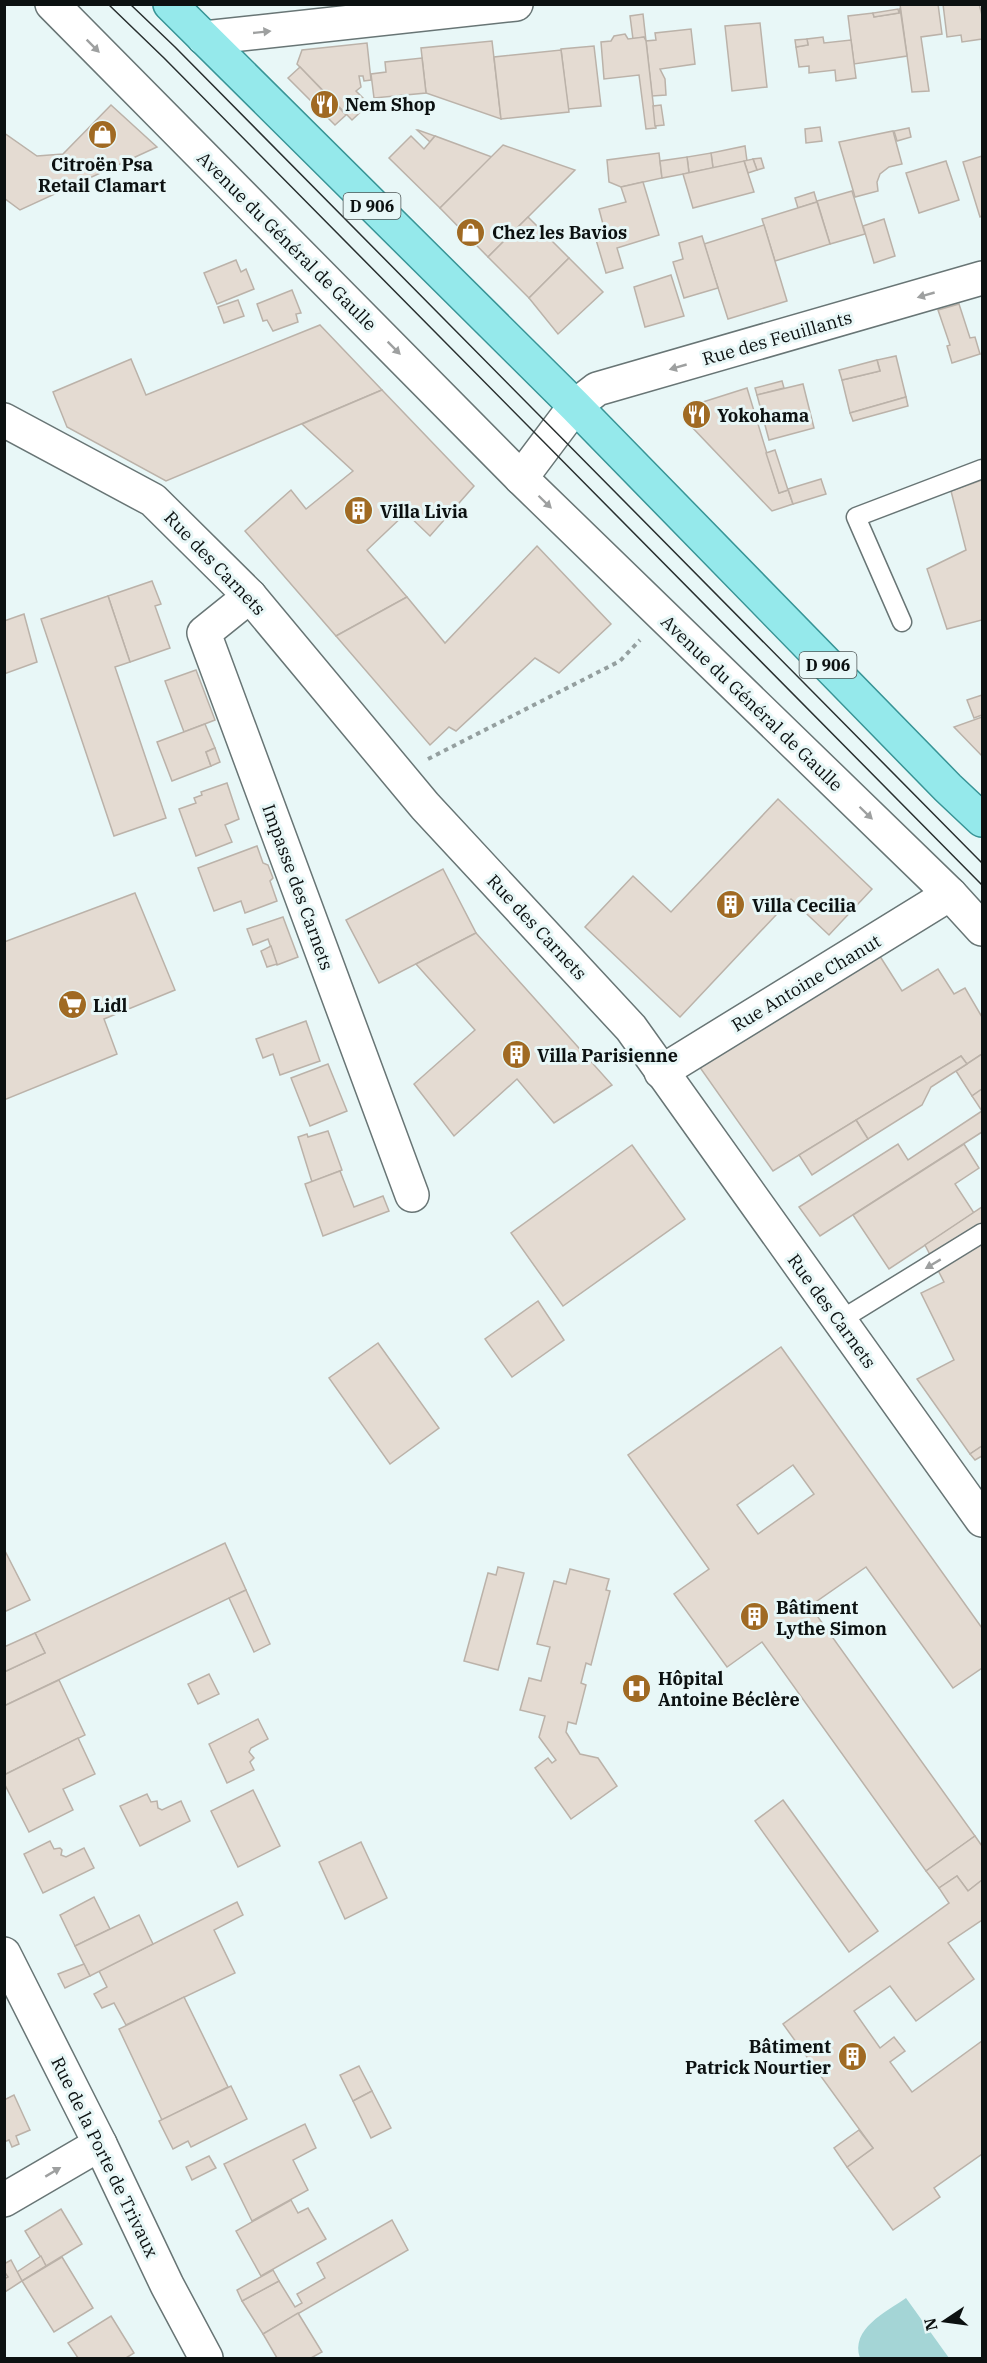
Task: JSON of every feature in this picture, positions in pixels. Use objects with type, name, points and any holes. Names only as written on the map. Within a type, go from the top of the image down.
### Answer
[{"type":"main road","name":"D 906","points":[[170,4],[575,406],[948,788],[982,820]]},
{"type":"street","name":"Avenue du Général de Gaulle","points":[[52,4],[520,478],[950,894],[982,929]]},
{"type":"street","points":[[204,38],[516,4]]},
{"type":"street","name":"Rue des Feuillants","points":[[575,406],[597,389],[982,278]]},
{"type":"street","points":[[520,478],[575,406]]},
{"type":"street","name":"Rue des Carnets","points":[[4,420],[153,500],[250,596],[425,806],[631,1028],[982,1520]]},
{"type":"street","name":"Impasse des Carnets","points":[[250,596],[204,633],[412,1195]]},
{"type":"street","name":"Rue Antoine Chanut","points":[[661,1072],[950,894]]},
{"type":"street","name":"Rue de la Porte de Trivaux","points":[[4,1954],[100,2144],[167,2285],[206,2358]]},
{"type":"street","points":[[4,2200],[100,2144]]},
{"type":"lane","points":[[902,622],[856,517],[982,469]]},
{"type":"lane","points":[[839,1321],[982,1233]]},
{"type":"path","points":[[398,774],[620,661],[663,616]]},
{"type":"shaded area","points":[[906,2298],[949,2358],[860,2358],[858,2348],[865,2330],[880,2315]]},
{"type":"building","points":[[900,4],[938,4],[942,34],[921,37],[929,91],[912,92]]},
{"type":"building","points":[[943,4],[979,4],[982,15],[982,39],[962,42],[961,35],[947,37]]},
{"type":"building","points":[[900,8],[907,56],[854,64],[848,16],[873,13],[874,17],[899,13]]},
{"type":"building","points":[[898,9],[899,13],[874,17],[873,13]]},
{"type":"building","points":[[643,14],[646,41],[644,37],[633,39],[630,16]]},
{"type":"building","points":[[760,23],[767,87],[732,91],[725,26]]},
{"type":"building","points":[[691,29],[695,64],[660,69],[665,79],[666,95],[652,96],[646,41],[656,40],[655,33]]},
{"type":"building","points":[[625,34],[628,39],[644,37],[646,41],[656,128],[646,129],[639,75],[604,79],[601,42],[611,41],[614,36]]},
{"type":"building","points":[[823,37],[824,43],[851,40],[856,78],[836,81],[835,70],[809,73],[809,66],[799,67],[796,47],[808,45],[807,39]]},
{"type":"building","points":[[807,39],[808,45],[796,47],[795,40]]},
{"type":"building","points":[[492,41],[501,119],[426,93],[421,48]]},
{"type":"building","points":[[367,43],[371,80],[364,81],[363,76],[359,76],[361,87],[356,91],[369,104],[352,120],[297,64],[302,50]]},
{"type":"building","points":[[594,46],[601,106],[568,109],[561,49]]},
{"type":"building","points":[[561,50],[569,112],[501,119],[494,57]]},
{"type":"building","points":[[422,58],[426,93],[374,98],[371,74],[386,72],[385,62]]},
{"type":"building","points":[[300,67],[346,115],[335,125],[288,78]]},
{"type":"building","points":[[111,105],[157,147],[20,210],[4,198],[4,133],[37,156],[63,154]]},
{"type":"building","points":[[661,105],[664,125],[655,126],[653,106]]},
{"type":"building","points":[[820,127],[822,141],[806,143],[805,129]]},
{"type":"building","points":[[909,128],[911,137],[897,141],[894,131]]},
{"type":"building","points":[[418,130],[435,136],[430,142]]},
{"type":"building","points":[[893,131],[902,164],[889,167],[880,174],[877,182],[878,191],[855,197],[839,142]]},
{"type":"building","points":[[411,136],[424,149],[435,136],[492,157],[440,208],[389,158]]},
{"type":"building","points":[[503,145],[575,170],[488,257],[440,208]]},
{"type":"building","points":[[745,146],[747,161],[713,168],[711,153]]},
{"type":"building","points":[[659,153],[662,178],[621,187],[609,182],[607,160]]},
{"type":"building","points":[[711,153],[713,168],[689,173],[687,157]]},
{"type":"building","points":[[982,156],[982,216],[980,217],[963,162]]},
{"type":"building","points":[[687,157],[689,173],[662,178],[660,161]]},
{"type":"building","points":[[761,158],[764,168],[757,170],[753,159]]},
{"type":"building","points":[[753,159],[757,170],[748,173],[744,161]]},
{"type":"building","points":[[744,161],[754,192],[693,208],[683,174]]},
{"type":"building","points":[[946,161],[959,200],[919,213],[906,173]]},
{"type":"building","points":[[643,182],[659,235],[617,248],[623,268],[606,273],[594,233],[603,224],[599,209],[626,202],[621,187]]},
{"type":"building","points":[[852,191],[865,234],[830,244],[817,201]]},
{"type":"building","points":[[814,192],[817,202],[798,208],[795,198]]},
{"type":"building","points":[[817,202],[830,244],[775,261],[762,219]]},
{"type":"building","points":[[528,217],[569,258],[529,298],[488,257]]},
{"type":"building","points":[[884,219],[895,256],[874,263],[863,226]]},
{"type":"building","points":[[764,225],[787,301],[728,319],[704,244]]},
{"type":"building","points":[[702,236],[718,288],[684,298],[673,262],[683,259],[679,243]]},
{"type":"building","points":[[569,258],[603,292],[558,334],[529,298]]},
{"type":"building","points":[[236,260],[241,272],[246,269],[254,289],[217,304],[204,273]]},
{"type":"building","points":[[671,275],[684,316],[645,327],[634,287]]},
{"type":"building","points":[[292,290],[301,313],[296,314],[298,322],[273,331],[267,320],[263,321],[257,304]]},
{"type":"building","points":[[238,300],[244,316],[224,323],[218,307]]},
{"type":"building","points":[[959,304],[970,338],[975,337],[980,354],[952,363],[947,346],[950,345],[938,310]]},
{"type":"building","points":[[320,325],[382,390],[166,481],[67,427],[53,392],[131,359],[146,395]]},
{"type":"building","points":[[896,356],[906,397],[850,413],[842,380],[880,371],[877,360]]},
{"type":"building","points":[[877,360],[880,371],[842,380],[839,370]]},
{"type":"building","points":[[782,381],[784,388],[757,395],[755,388]]},
{"type":"building","points":[[803,384],[814,428],[769,440],[757,395]]},
{"type":"building","points":[[747,388],[779,493],[788,490],[793,504],[772,511],[690,425],[684,408]]},
{"type":"building","name":"Villa Livia","points":[[382,390],[474,486],[430,536],[406,513],[367,550],[407,597],[336,636],[245,531],[291,490],[306,509],[353,471],[302,424]]},
{"type":"building","points":[[906,397],[908,406],[853,421],[850,413]]},
{"type":"building","points":[[775,450],[788,490],[779,493],[766,453]]},
{"type":"building","points":[[821,479],[826,494],[793,504],[788,489]]},
{"type":"building","points":[[982,480],[982,620],[947,629],[927,569],[966,550],[951,491]]},
{"type":"building","points":[[537,546],[611,624],[559,673],[535,658],[456,731],[449,727],[430,745],[336,636],[407,597],[445,643]]},
{"type":"building","points":[[152,581],[161,604],[155,606],[170,648],[130,662],[108,596]]},
{"type":"building","points":[[108,596],[130,662],[115,667],[166,818],[114,836],[41,619]]},
{"type":"building","points":[[24,614],[37,662],[4,674],[4,621]]},
{"type":"building","points":[[196,670],[215,720],[184,732],[165,681]]},
{"type":"building","points":[[982,695],[982,715],[974,718],[967,700]]},
{"type":"building","points":[[982,717],[982,756],[954,727]]},
{"type":"building","points":[[205,724],[215,748],[206,752],[211,766],[172,781],[157,742]]},
{"type":"building","points":[[215,748],[220,762],[211,766],[206,752]]},
{"type":"building","points":[[227,783],[239,819],[225,825],[232,842],[196,856],[179,809],[196,803],[194,798],[202,795],[201,792]]},
{"type":"building","name":"Villa Cecilia","points":[[778,799],[872,889],[829,935],[791,899],[680,1017],[585,927],[633,876],[671,912]]},
{"type":"building","points":[[257,846],[263,863],[268,865],[273,878],[270,881],[277,901],[245,913],[241,901],[214,911],[198,868]]},
{"type":"building","points":[[443,869],[476,933],[379,983],[346,920]]},
{"type":"building","name":"Lidl","points":[[135,893],[175,990],[104,1019],[117,1054],[4,1100],[4,942]]},
{"type":"building","points":[[283,917],[298,957],[277,965],[268,939],[253,945],[247,929]]},
{"type":"building","name":"Villa Parisienne","points":[[476,933],[612,1085],[554,1123],[517,1079],[454,1136],[414,1084],[475,1030],[416,964]]},
{"type":"building","points":[[271,946],[277,964],[267,967],[261,951]]},
{"type":"building","points":[[876,950],[902,991],[938,969],[954,994],[965,988],[982,1017],[982,1054],[967,1064],[961,1056],[773,1171],[694,1059]]},
{"type":"building","points":[[306,1021],[320,1061],[280,1075],[273,1054],[263,1058],[256,1039]]},
{"type":"building","points":[[982,1054],[982,1089],[972,1096],[956,1071]]},
{"type":"building","points":[[961,1056],[967,1064],[931,1087],[922,1105],[868,1139],[856,1120]]},
{"type":"building","points":[[328,1064],[347,1111],[310,1126],[291,1078]]},
{"type":"building","points":[[982,1089],[982,1111],[972,1096]]},
{"type":"building","points":[[982,1111],[982,1132],[820,1236],[799,1207],[898,1144],[908,1160]]},
{"type":"building","points":[[856,1120],[868,1139],[812,1175],[799,1155]]},
{"type":"building","points":[[328,1131],[342,1170],[312,1182],[298,1137],[307,1134],[308,1137]]},
{"type":"building","points":[[964,1144],[979,1168],[955,1184],[974,1213],[889,1269],[853,1215]]},
{"type":"building","points":[[632,1145],[685,1219],[563,1306],[511,1233]]},
{"type":"building","points":[[340,1171],[354,1207],[383,1196],[389,1211],[323,1236],[305,1184]]},
{"type":"building","points":[[982,1207],[982,1446],[970,1454],[917,1379],[954,1360],[921,1293],[944,1282],[925,1245]]},
{"type":"building","points":[[538,1301],[564,1340],[512,1377],[485,1339]]},
{"type":"building","points":[[378,1343],[439,1428],[390,1464],[329,1378]]},
{"type":"building","name":"Bâtiment Lythe Simon","points":[[781,1347],[982,1628],[982,1668],[953,1688],[866,1567],[810,1606],[975,1836],[926,1871],[762,1642],[727,1667],[674,1594],[709,1569],[628,1455]],"holes":[[[793,1465],[814,1494],[758,1534],[737,1505]]]},
{"type":"building","points":[[982,1446],[982,1456],[975,1460],[970,1454]]},
{"type":"building","points":[[225,1543],[246,1590],[4,1706],[4,1672],[45,1653],[35,1633]]},
{"type":"building","points":[[4,1549],[30,1600],[4,1612]]},
{"type":"building","points":[[498,1567],[524,1573],[498,1670],[464,1661],[488,1573],[496,1575]]},
{"type":"building","points":[[570,1569],[609,1579],[606,1590],[610,1591],[591,1665],[586,1663],[581,1683],[586,1685],[576,1724],[568,1722],[566,1732],[580,1754],[598,1758],[617,1786],[571,1819],[535,1768],[548,1758],[552,1763],[556,1760],[539,1737],[545,1716],[520,1710],[529,1678],[541,1681],[550,1647],[537,1644],[554,1581],[566,1584]]},
{"type":"building","points":[[246,1590],[270,1644],[254,1652],[229,1598]]},
{"type":"building","points":[[35,1633],[45,1653],[4,1672],[4,1647]]},
{"type":"building","points":[[209,1674],[219,1694],[198,1704],[188,1684]]},
{"type":"building","points":[[59,1680],[85,1735],[4,1775],[4,1706]]},
{"type":"building","points":[[258,1719],[268,1739],[251,1748],[249,1752],[254,1758],[250,1762],[254,1770],[227,1783],[209,1744]]},
{"type":"building","points":[[78,1738],[95,1774],[63,1789],[73,1810],[29,1832],[4,1783],[4,1775]]},
{"type":"building","points":[[253,1790],[280,1846],[238,1867],[211,1811]]},
{"type":"building","points":[[147,1794],[151,1802],[157,1801],[158,1808],[162,1810],[181,1801],[190,1821],[140,1846],[120,1806]]},
{"type":"building","points":[[783,1800],[878,1931],[849,1952],[755,1821]]},
{"type":"building","points":[[975,1836],[982,1846],[982,1880],[968,1891],[957,1876],[939,1888],[926,1871]]},
{"type":"building","points":[[50,1841],[54,1849],[60,1848],[61,1855],[66,1857],[84,1848],[94,1868],[43,1893],[24,1854]]},
{"type":"building","points":[[361,1842],[387,1898],[345,1919],[319,1862]]},
{"type":"building","name":"Bâtiment Patrick Nourtier","points":[[957,1876],[968,1891],[982,1880],[982,1920],[948,1943],[974,1979],[916,2021],[890,1986],[854,2011],[880,2048],[894,2037],[905,2051],[890,2062],[912,2092],[982,2041],[982,2154],[934,2188],[940,2197],[893,2230],[847,2167],[873,2148],[783,2024],[949,1903],[939,1888]]},
{"type":"building","points":[[94,1897],[110,1929],[75,1946],[60,1915]]},
{"type":"building","points":[[237,1902],[243,1915],[214,1930],[235,1973],[126,2025],[114,2003],[102,2008],[94,1994],[107,1987],[99,1971]]},
{"type":"building","points":[[139,1915],[153,1944],[90,1976],[75,1946]]},
{"type":"building","points":[[84,1964],[90,1976],[65,1988],[58,1974]]},
{"type":"building","points":[[184,1997],[228,2087],[162,2120],[119,2029]]},
{"type":"building","points":[[359,2066],[372,2091],[353,2101],[340,2075]]},
{"type":"building","points":[[231,2086],[247,2119],[191,2147],[188,2141],[173,2149],[159,2121]]},
{"type":"building","points":[[372,2091],[391,2128],[371,2138],[353,2101]]},
{"type":"building","points":[[14,2095],[30,2130],[16,2136],[19,2144],[12,2147],[9,2140],[4,2142],[4,2100]]},
{"type":"building","points":[[305,2124],[316,2148],[293,2160],[308,2190],[252,2221],[224,2164]]},
{"type":"building","points":[[859,2130],[873,2148],[847,2167],[834,2148]]},
{"type":"building","points":[[209,2156],[216,2168],[192,2180],[186,2167]]},
{"type":"building","points":[[291,2200],[298,2213],[308,2208],[326,2239],[261,2276],[236,2231]]},
{"type":"building","points":[[61,2209],[82,2244],[46,2266],[25,2231]]},
{"type":"building","points":[[392,2220],[408,2250],[263,2334],[242,2301],[279,2281],[295,2307],[302,2303],[297,2294],[325,2278],[317,2263]]},
{"type":"building","points":[[41,2256],[46,2266],[22,2281],[17,2272]]},
{"type":"building","points":[[62,2257],[93,2308],[54,2332],[22,2281]]},
{"type":"building","points":[[11,2260],[22,2281],[5,2292],[4,2279],[8,2277],[4,2271],[4,2264]]},
{"type":"building","points":[[273,2270],[279,2281],[242,2301],[237,2290]]},
{"type":"building","points":[[298,2313],[322,2352],[311,2358],[277,2358],[263,2334]]},
{"type":"building","points":[[111,2316],[134,2353],[126,2358],[78,2358],[68,2343]]},
{"type":"tram line","points":[[108,4],[982,885]]},
{"type":"tram line","points":[[130,4],[982,863]]},
{"type":"place","name":"Nem Shop","points":[[324,104]]},
{"type":"place","name":"Citroën Psa Retail Clamart","points":[[102,135]]},
{"type":"place","name":"Chez les Bavios","points":[[471,232]]},
{"type":"place","name":"Yokohama","points":[[696,415]]},
{"type":"place","name":"Villa Livia","points":[[359,511]]},
{"type":"place","name":"Villa Cecilia","points":[[731,905]]},
{"type":"place","name":"Lidl","points":[[72,1005]]},
{"type":"place","name":"Villa Parisienne","points":[[516,1055]]},
{"type":"place","name":"Bâtiment Lythe Simon","points":[[755,1617]]},
{"type":"place","name":"Hôpital Antoine Béclère","points":[[637,1688]]},
{"type":"place","name":"Bâtiment Patrick Nourtier","points":[[852,2056]]}]
